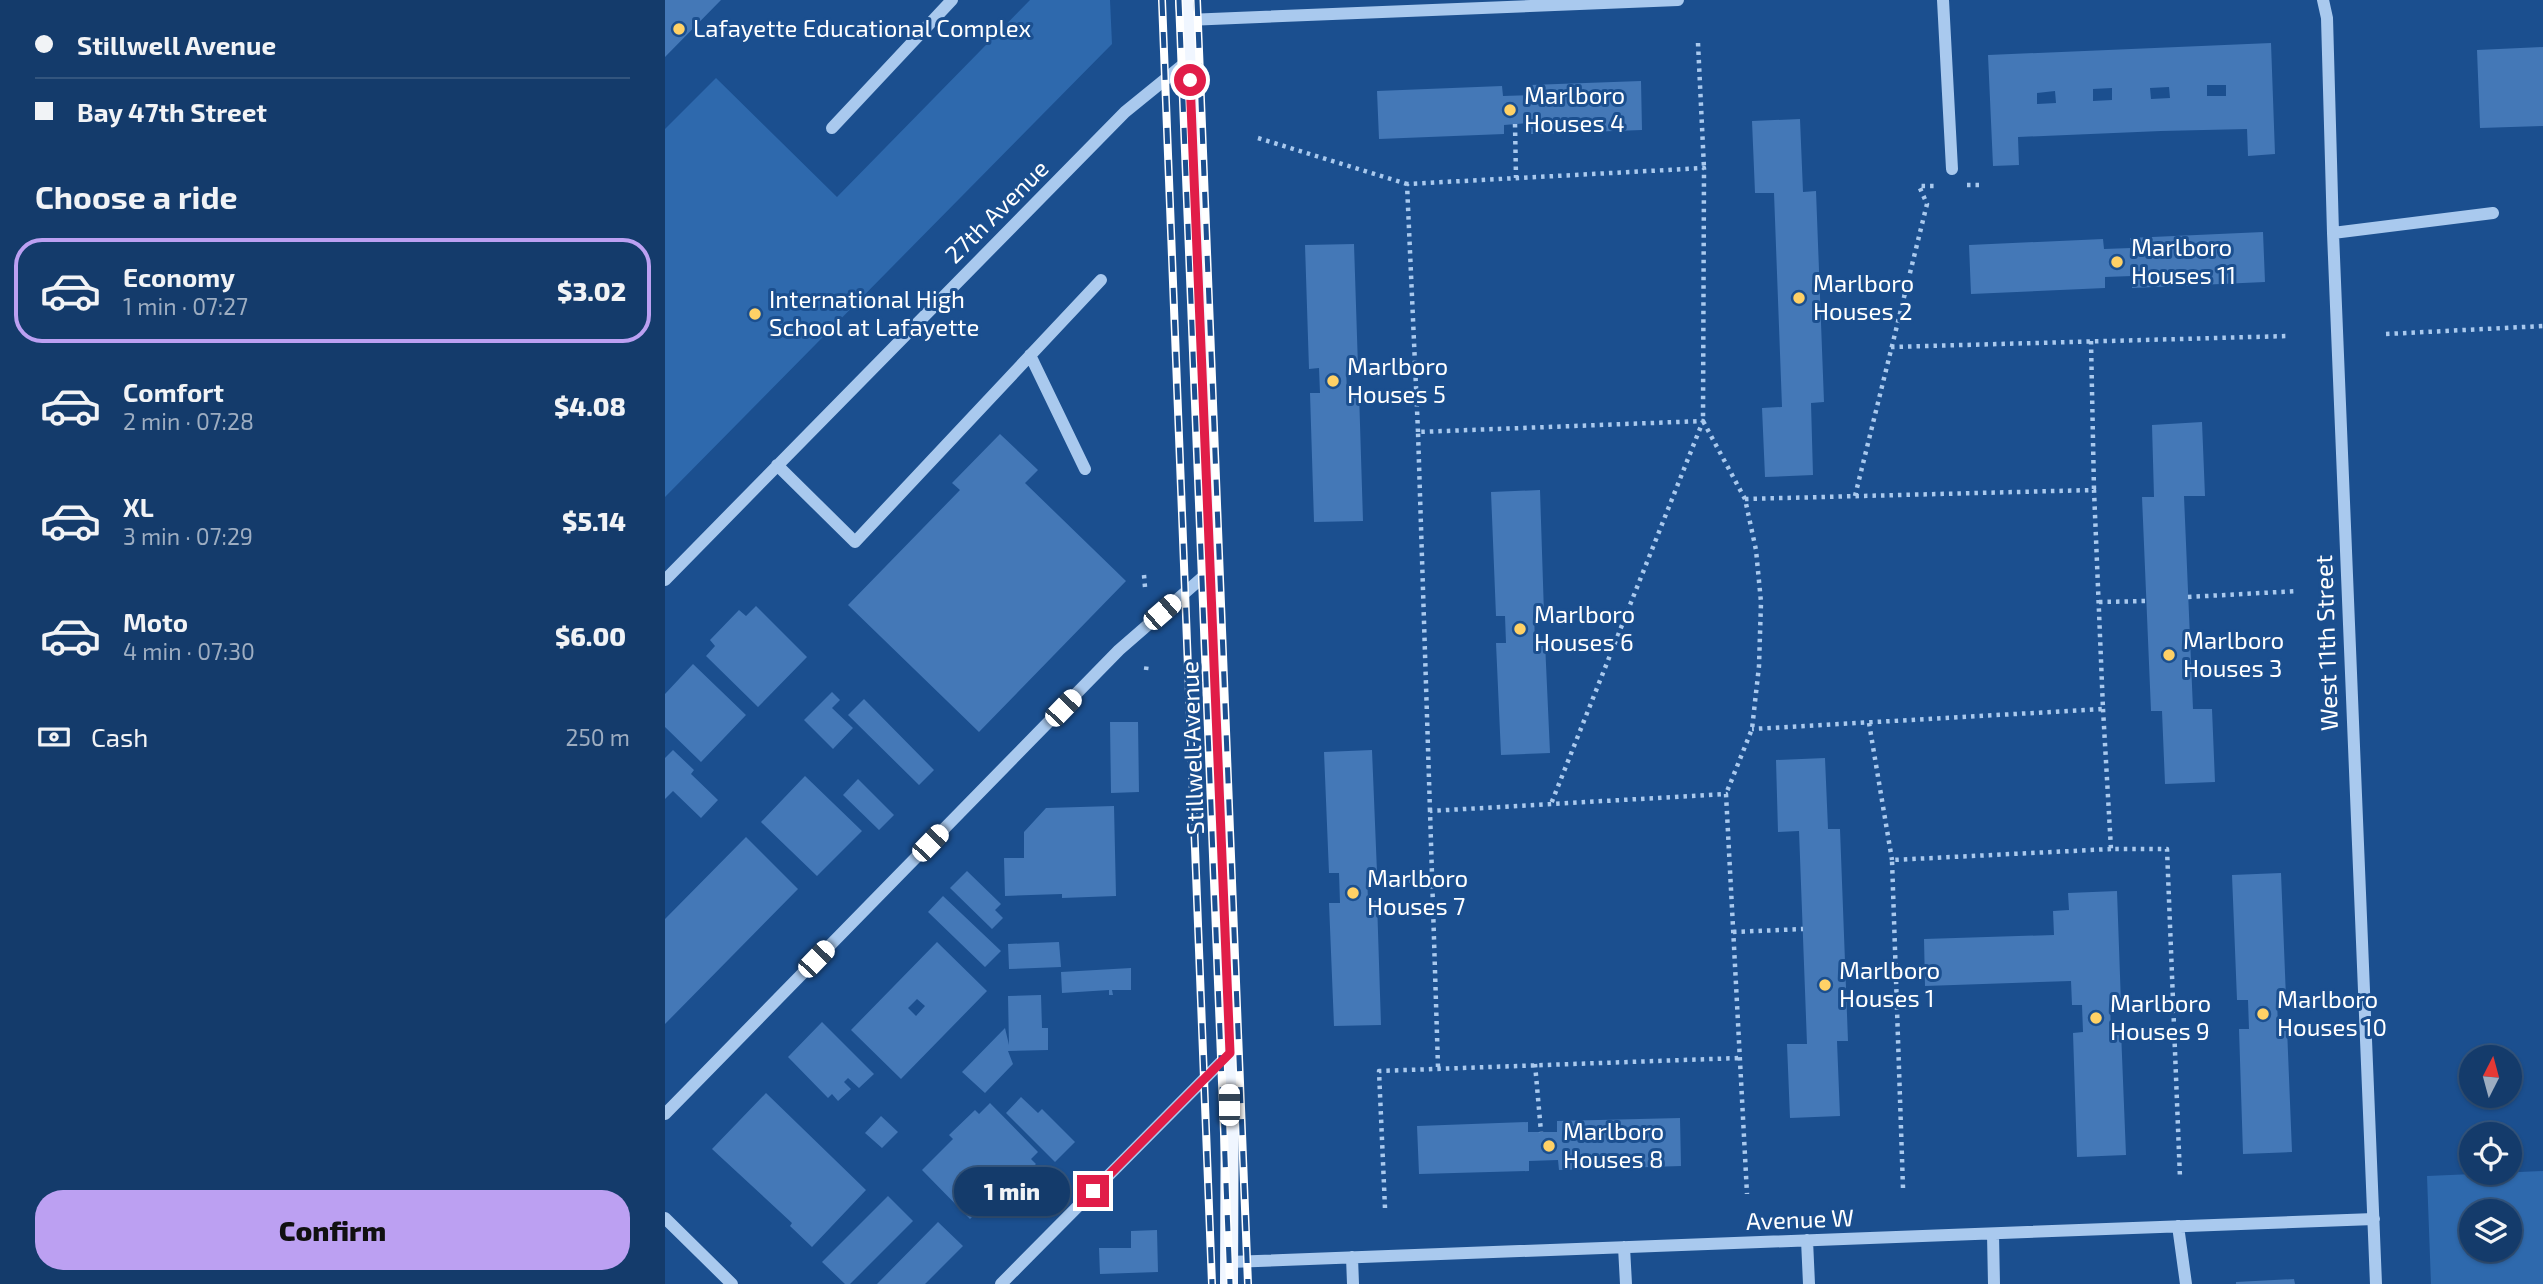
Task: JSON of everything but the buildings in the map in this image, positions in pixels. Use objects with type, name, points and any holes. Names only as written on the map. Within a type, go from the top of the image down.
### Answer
[{"type":"main road","name":"Stillwell Avenue","points":[[1184,0],[1189,60],[1230,1053],[1229,1284]]},
{"type":"street","points":[[832,128],[952,0]]},
{"type":"street","points":[[1187,20],[1572,2],[1678,0]]},
{"type":"street","points":[[1943,0],[1952,169]]},
{"type":"street","name":"West 11th Street","points":[[2323,0],[2327,30],[2376,1284]]},
{"type":"street","name":"27th Avenue","points":[[665,580],[1125,112],[1189,60]]},
{"type":"street","points":[[2333,233],[2493,214]]},
{"type":"street","points":[[777,465],[855,542],[1101,280]]},
{"type":"street","points":[[1030,355],[1085,469]]},
{"type":"street","points":[[665,1114],[1119,650],[1211,570]]},
{"type":"street","points":[[1001,1284],[1230,1053]]},
{"type":"street","points":[[665,1218],[732,1284]]},
{"type":"street","name":"Avenue W","points":[[1229,1262],[2374,1219]]},
{"type":"street","points":[[2178,1226],[2186,1284]]},
{"type":"street","points":[[1993,1234],[1994,1284]]},
{"type":"street","points":[[1807,1240],[1809,1284]]},
{"type":"street","points":[[1625,1247],[1626,1284]]},
{"type":"street","points":[[1352,1257],[1353,1284]]},
{"type":"path","points":[[1551,804],[1703,421],[1703,168],[1698,43]]},
{"type":"path","points":[[1515,124],[1516,178]]},
{"type":"path","points":[[1258,138],[1407,184],[1703,168]]},
{"type":"path","points":[[1407,184],[1418,432],[1438,1067]]},
{"type":"path","points":[[1855,496],[1927,204],[1919,186]]},
{"type":"path","points":[[2386,334],[2543,326]]},
{"type":"path","points":[[1891,347],[2288,336]]},
{"type":"path","points":[[2091,341],[2094,490],[2111,849]]},
{"type":"path","points":[[1418,432],[1703,421]]},
{"type":"path","points":[[1703,421],[1745,499],[1756,550],[1761,602],[1759,666],[1752,729],[1726,794],[1747,1194]]},
{"type":"path","points":[[1745,499],[2094,490]]},
{"type":"path","points":[[1144,575],[1145,587]]},
{"type":"path","points":[[2188,597],[2298,591]]},
{"type":"path","points":[[2099,602],[2146,601]]},
{"type":"path","points":[[1146,670],[1147,663]]},
{"type":"path","points":[[1752,729],[2103,709]]},
{"type":"path","points":[[1869,722],[1892,860],[1903,1188]]},
{"type":"path","points":[[1430,811],[1726,794]]},
{"type":"path","points":[[1892,860],[2111,849],[2167,849],[2180,1178]]},
{"type":"path","points":[[1367,884],[1432,878]]},
{"type":"path","points":[[1733,932],[1803,929]]},
{"type":"path","points":[[1385,1208],[1380,1070],[1739,1058]]},
{"type":"path","points":[[1535,1064],[1541,1132]]},
{"type":"shaded area","name":"International High School at Lafayette","points":[[1030,0],[1110,0],[1112,44],[665,497],[665,129],[716,78],[837,197]]},
{"type":"shaded area","points":[[2543,1171],[2543,1284],[2431,1284],[2427,1176],[2459,1175],[2459,1185],[2522,1185],[2522,1172]]},
{"type":"railway","points":[[1162,0],[1212,1284]]},
{"type":"railway","points":[[1179,0],[1230,1284]]},
{"type":"railway","points":[[1197,0],[1248,1284]]},
{"type":"place","name":"Lafayette Educational Complex","points":[[679,29]]},
{"type":"place","name":"Marlboro Houses 4","points":[[1510,110]]},
{"type":"place","name":"Marlboro Houses 11","points":[[2117,262]]},
{"type":"place","name":"Marlboro Houses 2","points":[[1799,298]]},
{"type":"place","name":"International High School at Lafayette","points":[[755,314]]},
{"type":"place","name":"Marlboro Houses 5","points":[[1333,381]]},
{"type":"place","name":"Marlboro Houses 6","points":[[1520,629]]},
{"type":"place","name":"Marlboro Houses 3","points":[[2169,655]]},
{"type":"place","name":"Marlboro Houses 7","points":[[1353,893]]},
{"type":"place","name":"Marlboro Houses 1","points":[[1825,985]]},
{"type":"place","name":"Marlboro Houses 10","points":[[2263,1014]]},
{"type":"place","name":"Marlboro Houses 9","points":[[2096,1018]]},
{"type":"place","name":"Marlboro Houses 8","points":[[1549,1146]]},
{"type":"route","points":[[1093,1191],[1230,1053],[1190,80]]}]
